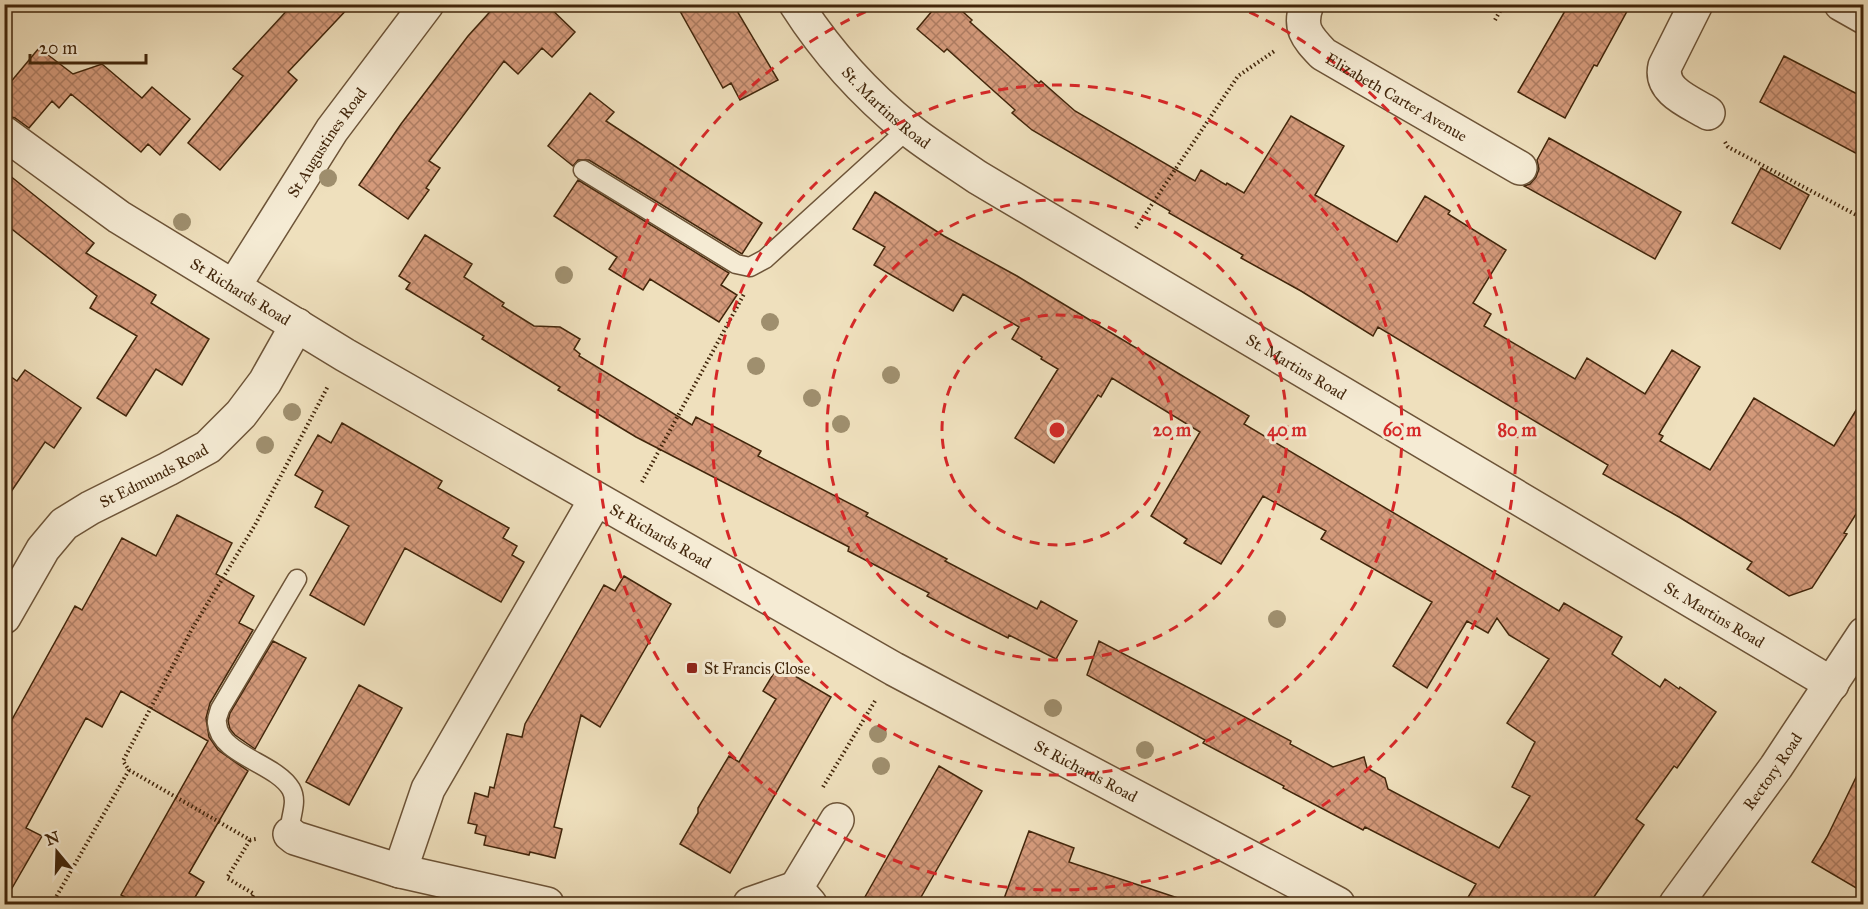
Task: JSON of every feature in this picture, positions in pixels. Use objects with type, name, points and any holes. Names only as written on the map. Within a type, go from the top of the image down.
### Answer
[{"type":"street","name":"St Augustines Road","points":[[234,286],[332,130],[428,4]]},
{"type":"street","name":"St. Martins Road","points":[[796,4],[824,44],[859,83],[908,129],[977,177],[1832,684]]},
{"type":"street","points":[[1696,4],[1665,66],[1663,75],[1672,91],[1708,113]]},
{"type":"street","points":[[1841,4],[1863,16]]},
{"type":"street","name":"Elizabeth Carter Avenue","points":[[1305,18],[1323,54],[1520,168]]},
{"type":"street","name":"St Richards Road","points":[[4,133],[119,217],[345,355],[894,669],[1338,904]]},
{"type":"street","name":"St Edmunds Road","points":[[4,617],[43,549],[64,524],[90,508],[208,447],[241,414],[265,382],[297,325]]},
{"type":"street","points":[[400,871],[428,789],[596,499]]},
{"type":"street","name":"Rectory Road","points":[[1676,904],[1776,767],[1863,634]]},
{"type":"street","points":[[750,904],[803,896],[837,820]]},
{"type":"street","points":[[290,834],[295,838],[400,871],[545,904]]},
{"type":"lane","points":[[583,170],[736,264],[750,267],[765,259],[908,129]]},
{"type":"lane","points":[[290,834],[289,827],[294,812],[292,790],[277,774],[236,750],[223,738],[217,723],[220,709],[297,579]]},
{"type":"path","points":[[1495,20],[1504,4]]},
{"type":"path","points":[[1115,258],[1238,76],[1305,18]]},
{"type":"path","points":[[1728,147],[1863,219]]},
{"type":"path","points":[[642,482],[745,292],[750,267]]},
{"type":"path","points":[[248,904],[254,894],[227,878],[250,840],[129,771],[123,761],[192,629],[255,525],[345,355]]},
{"type":"path","points":[[837,820],[812,806],[894,669]]},
{"type":"path","points":[[52,904],[129,771]]},
{"type":"building","points":[[293,4],[352,4],[288,72],[297,80],[220,170],[188,143],[243,76],[233,69]]},
{"type":"building","points":[[497,4],[546,4],[575,32],[552,57],[542,48],[518,74],[504,61],[429,161],[440,168],[426,188],[429,190],[408,219],[359,185],[401,124],[468,36]]},
{"type":"building","points":[[676,4],[733,4],[778,80],[740,100],[731,83],[723,88]]},
{"type":"building","points":[[938,4],[954,4],[972,20],[970,22],[1039,83],[1041,81],[1075,111],[1195,181],[1201,170],[1244,193],[1291,116],[1344,146],[1315,195],[1397,242],[1425,196],[1450,211],[1448,214],[1506,250],[1473,303],[1491,314],[1484,326],[1575,379],[1587,358],[1645,394],[1672,350],[1700,367],[1659,434],[1663,436],[1660,441],[1710,470],[1754,398],[1834,446],[1863,399],[1863,503],[1844,533],[1847,534],[1812,588],[1789,596],[1747,569],[1752,562],[1603,474],[1608,465],[1378,327],[1373,336],[1301,291],[1241,258],[1243,255],[1032,130],[1012,113],[1015,110],[947,49],[944,52],[917,29]]},
{"type":"building","points":[[1569,4],[1631,4],[1565,118],[1518,92]]},
{"type":"building","points":[[39,48],[73,74],[102,64],[142,98],[152,87],[190,119],[160,155],[148,144],[141,152],[71,94],[59,108],[52,101],[29,128],[15,118],[4,115],[4,90]]},
{"type":"building","points":[[1784,56],[1863,97],[1863,157],[1760,102]]},
{"type":"building","points":[[590,93],[614,112],[606,121],[762,223],[742,254],[589,160],[578,160],[573,166],[548,146]]},
{"type":"building","points":[[1549,138],[1681,212],[1655,259],[1524,186],[1530,184],[1536,177],[1539,169],[1537,160]]},
{"type":"building","points":[[1761,168],[1809,195],[1780,249],[1732,223]]},
{"type":"building","points":[[4,171],[94,243],[86,253],[156,295],[151,303],[209,339],[182,385],[156,369],[126,416],[97,398],[137,336],[90,308],[97,296],[4,223]]},
{"type":"building","points":[[578,180],[729,273],[721,285],[737,295],[719,322],[650,279],[643,290],[609,269],[617,257],[554,216]]},
{"type":"building","points":[[875,192],[944,236],[1017,276],[1249,416],[1244,424],[1559,611],[1564,603],[1622,637],[1612,654],[1660,687],[1665,679],[1716,712],[1677,768],[1674,766],[1636,819],[1644,825],[1589,904],[1464,904],[1476,884],[1365,827],[1363,830],[1283,788],[1284,786],[1203,743],[1205,740],[1087,675],[1099,641],[1291,741],[1290,744],[1333,767],[1364,757],[1367,768],[1385,778],[1388,789],[1499,848],[1530,796],[1512,787],[1535,742],[1507,723],[1549,659],[1509,635],[1497,618],[1488,633],[1467,621],[1427,688],[1393,666],[1432,602],[1321,539],[1326,531],[1263,496],[1221,564],[1184,543],[1187,539],[1151,516],[1200,432],[1112,378],[1101,397],[1098,395],[1054,463],[1015,438],[1058,369],[1012,339],[1019,327],[963,294],[953,311],[874,265],[885,247],[853,229]]},
{"type":"building","points":[[425,235],[472,264],[464,277],[504,303],[502,306],[534,326],[560,327],[580,339],[574,349],[580,354],[579,356],[692,425],[696,417],[761,451],[758,456],[868,513],[866,516],[947,559],[945,561],[1037,609],[1041,601],[1077,621],[1056,659],[1009,635],[1008,638],[927,596],[929,593],[848,551],[849,547],[636,437],[558,390],[560,387],[482,339],[484,336],[406,289],[410,283],[399,276]]},
{"type":"building","points":[[25,370],[81,408],[54,448],[45,442],[4,502],[4,372],[17,381]]},
{"type":"building","points":[[342,423],[442,481],[438,488],[509,528],[503,538],[517,546],[512,555],[524,562],[501,602],[405,548],[364,625],[310,595],[349,526],[315,507],[323,491],[295,475],[318,435],[331,443]]},
{"type":"building","points":[[177,515],[232,543],[216,574],[254,596],[239,623],[253,630],[210,703],[206,718],[209,737],[218,750],[248,771],[189,873],[204,882],[191,904],[137,904],[121,895],[208,741],[121,691],[102,727],[86,718],[26,828],[42,836],[4,902],[4,734],[75,606],[82,610],[122,538],[156,556]]},
{"type":"building","points":[[624,576],[671,604],[600,727],[581,715],[554,827],[562,829],[555,858],[484,845],[486,836],[475,833],[477,825],[468,823],[475,793],[488,797],[490,787],[494,788],[507,734],[522,737],[525,724],[604,585],[615,591]]},
{"type":"building","points":[[273,641],[306,658],[255,749],[235,735],[228,721],[230,713]]},
{"type":"building","points":[[778,666],[831,697],[730,873],[680,844],[729,756],[739,762],[776,699],[763,691]]},
{"type":"building","points":[[359,685],[402,708],[349,805],[306,782]]},
{"type":"building","points":[[1863,763],[1863,892],[1812,862],[1827,837]]},
{"type":"building","points":[[939,766],[982,791],[917,904],[861,904]]},
{"type":"building","points":[[1029,831],[1074,848],[1069,862],[1178,898],[1177,904],[1002,904]]},
{"type":"place","name":"St Francis Close","points":[[692,668]]}]
